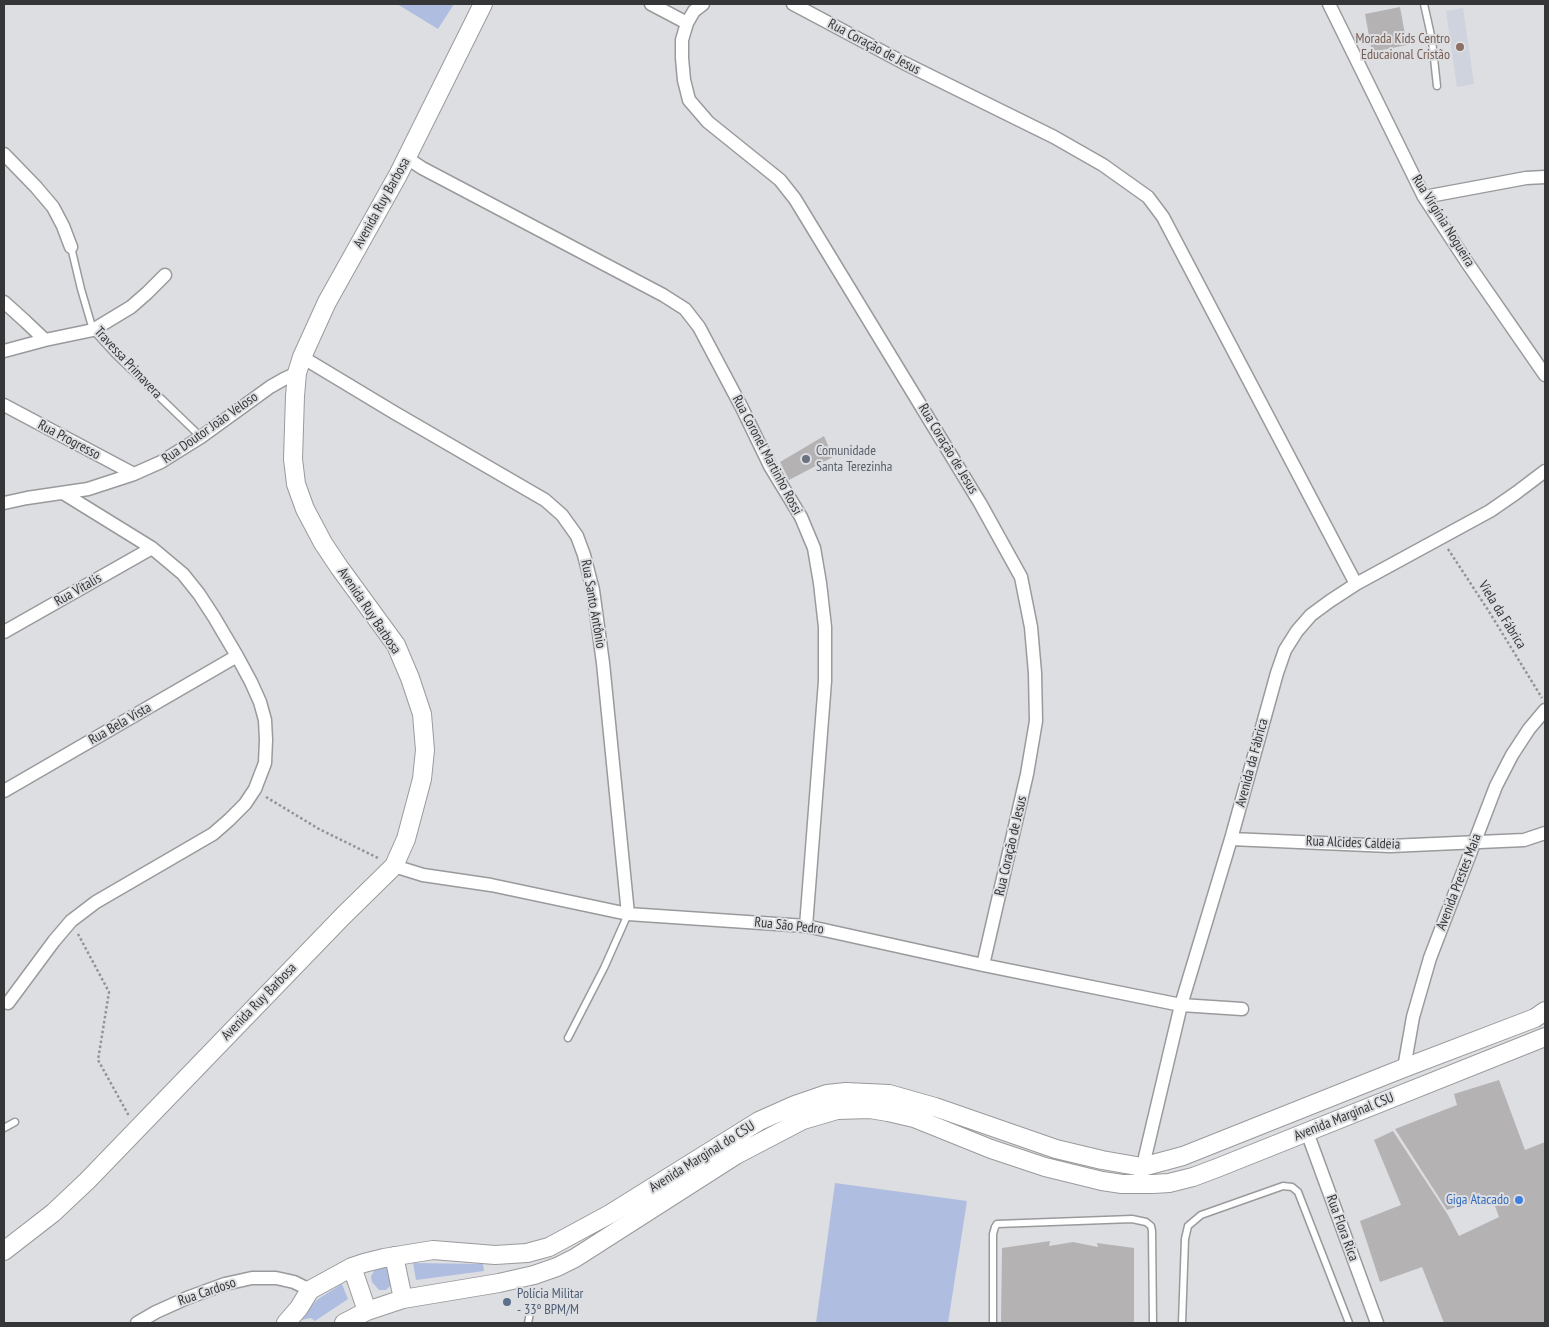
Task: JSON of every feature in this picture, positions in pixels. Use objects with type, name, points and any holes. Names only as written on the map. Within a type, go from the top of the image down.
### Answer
[{"type":"main road","name":"Avenida Ruy Barbosa","points":[[4,1251],[53,1213],[136,1131],[342,916],[394,866],[409,830],[422,779],[425,750],[422,714],[396,645],[323,543],[305,510],[296,484],[293,459],[299,365],[327,302],[407,158],[483,4]]},
{"type":"main road","name":"Avenida Marginal CSU","points":[[1142,1167],[1183,1156],[1535,1018],[1545,1011]]},
{"type":"main road","name":"Avenida Marginal CSU","points":[[1139,1184],[1169,1183],[1194,1177],[1545,1037]]},
{"type":"main road","name":"Avenida Marginal do CSU","points":[[286,1323],[299,1308],[310,1290],[352,1267],[394,1256],[433,1250],[495,1254],[527,1253],[549,1247],[610,1214],[760,1121],[795,1105],[828,1094],[846,1092],[888,1094],[935,1107],[1056,1149],[1142,1167]]},
{"type":"main road","name":"Avenida Marginal do CSU","points":[[344,1323],[367,1311],[403,1299],[499,1283],[534,1275],[557,1267],[575,1258],[736,1155],[803,1120],[836,1110],[870,1109],[914,1118],[991,1149],[1045,1167],[1102,1181],[1139,1184]]},
{"type":"main road","points":[[394,1256],[403,1299]]},
{"type":"main road","points":[[352,1267],[367,1311]]},
{"type":"street","points":[[651,4],[687,23]]},
{"type":"street","name":"Rua Coração de Jesus","points":[[703,4],[694,11],[687,23],[682,40],[684,80],[689,100],[708,122],[780,180],[795,199],[980,503],[1021,577],[1031,627],[1036,721],[1027,774],[983,965]]},
{"type":"street","name":"Rua Coração de Jesus","points":[[793,4],[904,64],[1054,137],[1103,164],[1148,197],[1168,226],[1356,584]]},
{"type":"street","name":"Rua Virgínia Nogueira","points":[[1329,4],[1424,197],[1545,376]]},
{"type":"street","points":[[4,154],[53,207],[64,226],[71,246]]},
{"type":"street","name":"Rua Coronel Martinho Rossi","points":[[407,158],[422,168],[663,295],[685,309],[699,327],[770,466],[801,517],[814,548],[825,627],[825,681],[806,926]]},
{"type":"street","points":[[1424,197],[1545,176]]},
{"type":"street","points":[[4,351],[93,330],[131,307],[165,275]]},
{"type":"street","points":[[4,302],[45,340]]},
{"type":"street","name":"Rua Doutor João Veloso","points":[[4,503],[103,485],[162,462],[201,437],[284,378],[299,365]]},
{"type":"street","name":"Rua Santo Antônio","points":[[299,365],[426,431],[545,500],[562,515],[577,536],[593,590],[603,663],[628,914]]},
{"type":"street","name":"Rua Progresso","points":[[4,405],[134,474]]},
{"type":"street","name":"Avenida da Fábrica","points":[[1139,1184],[1181,1005],[1285,650],[1297,630],[1311,615],[1356,584],[1490,511],[1545,471]]},
{"type":"street","points":[[8,1003],[54,941],[71,922],[96,902],[213,834],[230,820],[245,804],[254,789],[265,763],[265,720],[260,702],[251,682],[214,617],[193,587],[183,574],[152,548],[63,493]]},
{"type":"street","name":"Rua Vitalis","points":[[4,632],[152,548]]},
{"type":"street","name":"Rua Bela Vista","points":[[4,791],[236,656]]},
{"type":"street","name":"Avenida Prestes Maia","points":[[1404,1068],[1413,1017],[1430,958],[1496,786],[1528,729],[1545,710]]},
{"type":"street","name":"Rua Alcides Caldeia","points":[[1231,839],[1390,846],[1524,840],[1545,833]]},
{"type":"street","name":"Rua São Pedro","points":[[394,866],[423,875],[491,885],[628,914],[806,926],[983,965],[1181,1005],[1242,1009]]},
{"type":"street","name":"Rua Flora Rica","points":[[1307,1132],[1377,1323]]},
{"type":"street","name":"Rua Cardoso","points":[[137,1323],[187,1298],[225,1284],[252,1278],[276,1278],[294,1282],[310,1290]]},
{"type":"lane","points":[[1424,4],[1432,40],[1437,86]]},
{"type":"lane","name":"Travessa Primavera","points":[[71,246],[93,330],[115,354],[201,437]]},
{"type":"lane","points":[[568,1038],[604,968],[628,914]]},
{"type":"lane","points":[[4,1128],[15,1122]]},
{"type":"lane","points":[[1182,1323],[1185,1239],[1188,1226],[1201,1215],[1283,1186],[1292,1187],[1298,1192],[1349,1323]]},
{"type":"lane","points":[[993,1323],[993,1230],[997,1224],[1132,1219],[1146,1222],[1151,1226],[1153,1323]]},
{"type":"lane","points":[[528,1323],[530,1312]]},
{"type":"path","name":"Viela da Fábrica","points":[[1440,538],[1488,610],[1545,704]]},
{"type":"path","points":[[254,789],[319,829],[394,866]]},
{"type":"path","points":[[71,922],[110,992],[98,1060],[136,1131]]},
{"type":"shaded area","points":[[397,4],[454,4],[438,29]]},
{"type":"shaded area","name":"Morada Kids Centro Educaional Cristão","points":[[1463,8],[1474,84],[1457,87],[1446,11]]},
{"type":"shaded area","points":[[835,1183],[967,1201],[948,1323],[816,1323]]},
{"type":"shaded area","points":[[413,1263],[483,1264],[484,1271],[416,1280]]},
{"type":"shaded area","points":[[377,1267],[385,1267],[390,1273],[390,1286],[386,1290],[379,1290],[372,1282],[371,1276]]},
{"type":"shaded area","points":[[342,1284],[348,1299],[315,1321],[311,1318],[294,1323],[318,1299]]},
{"type":"building","points":[[1400,7],[1407,45],[1372,52],[1365,14]]},
{"type":"building","name":"Comunidade Santa Terezinha","points":[[824,436],[833,457],[789,480],[780,462]]},
{"type":"building","name":"Giga Atacado","points":[[1499,1080],[1525,1150],[1545,1142],[1545,1323],[1444,1323],[1422,1267],[1380,1282],[1360,1221],[1401,1205],[1374,1140],[1393,1131],[1448,1215],[1459,1236],[1499,1217],[1491,1195],[1447,1210],[1395,1129],[1457,1105],[1454,1094]]},
{"type":"building","points":[[1050,1241],[1049,1246],[1073,1242],[1098,1247],[1097,1243],[1134,1248],[1134,1323],[1001,1323],[1002,1248]]},
{"type":"place","name":"Morada Kids Centro Educaional Cristão","points":[[1460,47]]},
{"type":"place","name":"Comunidade Santa Terezinha","points":[[806,459]]},
{"type":"place","name":"Giga Atacado","points":[[1519,1200]]},
{"type":"place","name":"Polícia Militar - 33º BPM/M","points":[[507,1302]]}]
